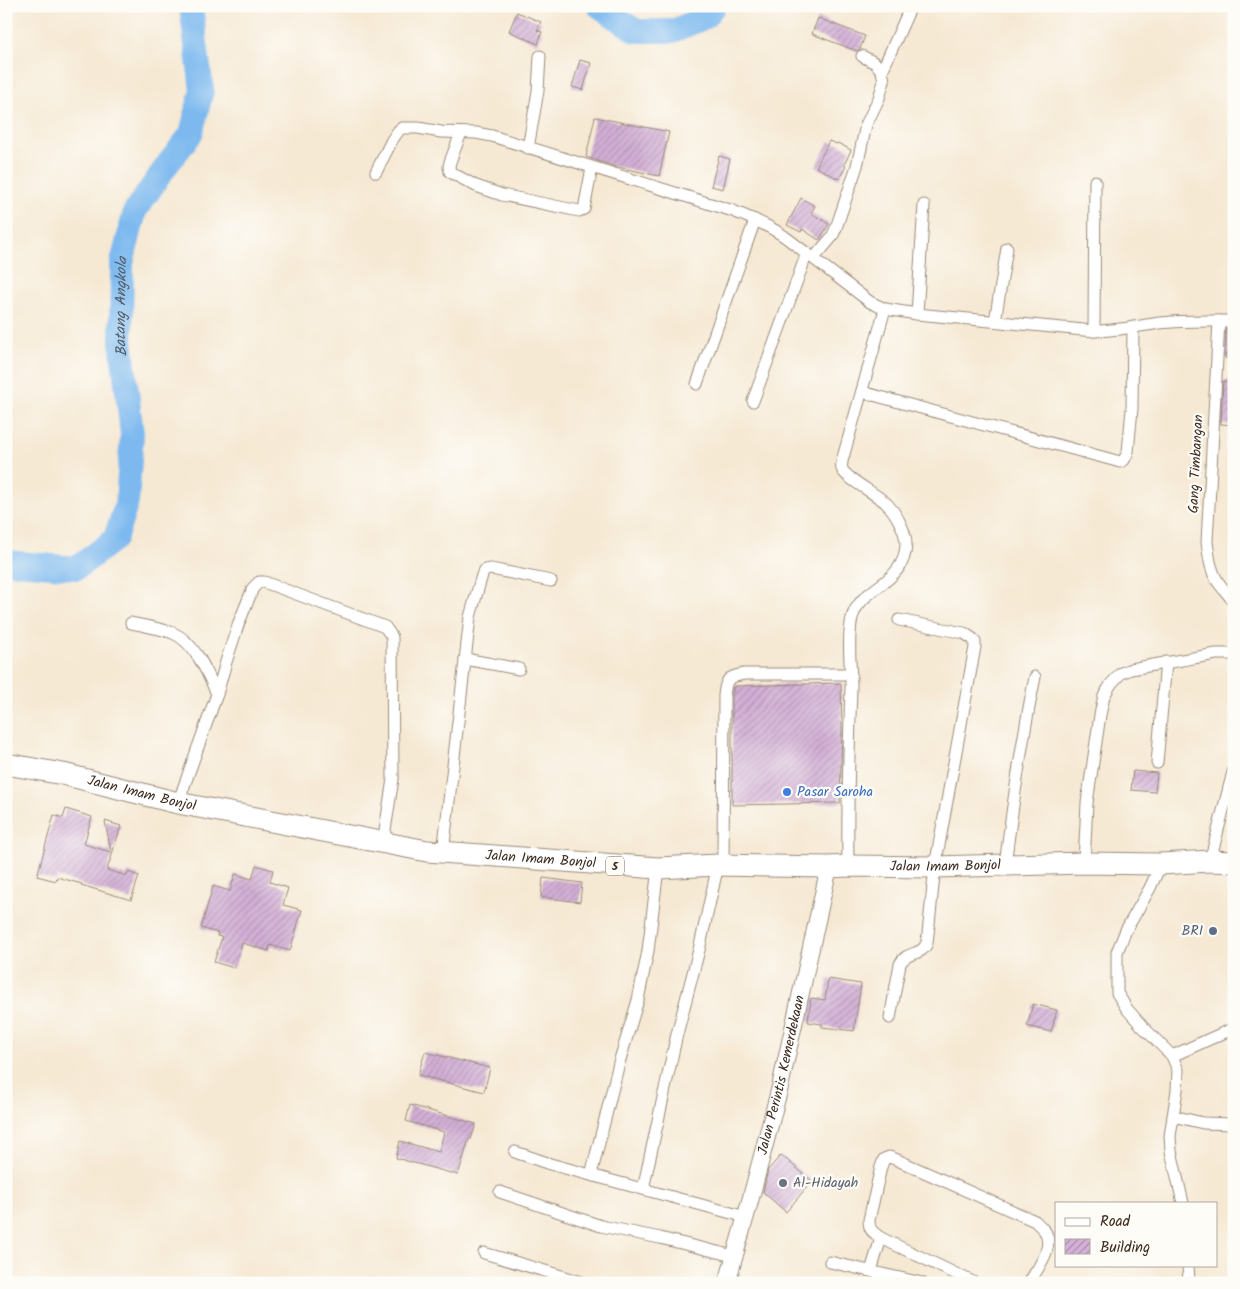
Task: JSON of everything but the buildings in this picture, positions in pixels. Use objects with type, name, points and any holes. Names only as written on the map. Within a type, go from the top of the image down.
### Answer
[{"type":"highway","name":"Jalan Imam Bonjol","points":[[6,764],[63,774],[178,804],[426,852],[658,868],[721,865],[935,867],[1084,863],[1161,864],[1210,861],[1234,862]]},
{"type":"street","points":[[882,71],[911,6]]},
{"type":"street","points":[[528,148],[538,91],[540,56]]},
{"type":"street","points":[[753,401],[811,256],[832,237],[836,228],[857,166],[866,125],[879,98],[884,80],[882,71],[875,63],[862,56]]},
{"type":"street","points":[[376,172],[392,140],[402,128],[476,133],[492,136],[755,220],[774,229],[870,302],[885,309],[916,314],[1094,331],[1187,321],[1234,321]]},
{"type":"street","points":[[461,133],[450,162],[450,172],[476,186],[502,195],[575,211],[582,210],[585,204],[592,168]]},
{"type":"street","points":[[1094,331],[1095,181]]},
{"type":"street","points":[[916,314],[924,205]]},
{"type":"street","points":[[697,384],[755,220]]},
{"type":"street","points":[[995,321],[1007,248]]},
{"type":"street","points":[[839,866],[848,821],[850,627],[855,610],[860,602],[889,580],[900,567],[905,555],[906,542],[902,525],[887,504],[867,488],[849,478],[841,466],[885,309]]},
{"type":"street","name":"Gang Timbangan","points":[[1219,321],[1207,542],[1210,564],[1214,574],[1234,602]]},
{"type":"street","points":[[862,392],[1122,461],[1128,452],[1132,409],[1133,327]]},
{"type":"street","points":[[443,853],[470,617],[482,575],[485,570],[491,569],[551,581]]},
{"type":"street","points":[[178,804],[217,694],[238,625],[253,588],[258,582],[264,582],[385,627],[392,637],[393,779],[383,843]]},
{"type":"street","points":[[890,1018],[902,961],[908,955],[920,952],[927,943],[935,867],[974,657],[975,642],[964,633],[899,620]]},
{"type":"street","points":[[131,623],[173,633],[183,640],[192,648],[217,694]]},
{"type":"street","points":[[1084,863],[1087,803],[1100,715],[1104,696],[1111,684],[1121,673],[1131,669],[1216,654],[1234,654]]},
{"type":"street","points":[[465,659],[519,669]]},
{"type":"street","points":[[1157,763],[1166,662]]},
{"type":"street","points":[[642,1189],[677,1034],[721,865],[725,684],[731,676],[744,674],[851,674]]},
{"type":"street","points":[[1005,865],[1017,772],[1035,677]]},
{"type":"street","points":[[1210,861],[1234,768]]},
{"type":"street","points":[[1161,864],[1150,888],[1126,930],[1117,952],[1117,993],[1127,1009],[1172,1056],[1178,1070],[1178,1090],[1170,1136],[1171,1151],[1183,1202]]},
{"type":"street","name":"Jalan Perintis Kemerdekaan","points":[[727,1283],[839,866]]},
{"type":"street","points":[[592,1175],[638,1000],[648,951],[658,868]]},
{"type":"street","points":[[1172,1056],[1232,1029]]},
{"type":"street","points":[[1173,1116],[1203,1123],[1234,1124]]},
{"type":"street","points":[[515,1152],[746,1217]]},
{"type":"street","points":[[975,1283],[881,1238],[871,1231],[869,1220],[884,1160],[889,1157],[896,1159],[1035,1221],[1045,1231],[1048,1242],[1044,1256],[1029,1283]]},
{"type":"street","points":[[500,1192],[601,1226],[734,1256]]},
{"type":"street","points":[[871,1271],[881,1238]]},
{"type":"street","points":[[484,1253],[586,1283]]},
{"type":"street","points":[[830,1262],[922,1283]]},
{"type":"street","points":[[1188,1266],[1189,1283]]},
{"type":"street","points":[[948,1283],[955,1273]]},
{"type":"waterway","name":"Batang Angkola","points":[[6,562],[77,568],[115,539],[127,502],[132,434],[121,341],[122,263],[135,211],[191,134],[202,90],[191,6]]},
{"type":"waterway","name":"Batang Angkola","points":[[599,6],[636,31],[673,31],[704,18],[714,6]]},
{"type":"place","name":"Pasar Saroha","points":[[787,792]]},
{"type":"place","name":"BRI","points":[[1213,931]]},
{"type":"place","name":"Al-Hidayah","points":[[783,1183]]}]
